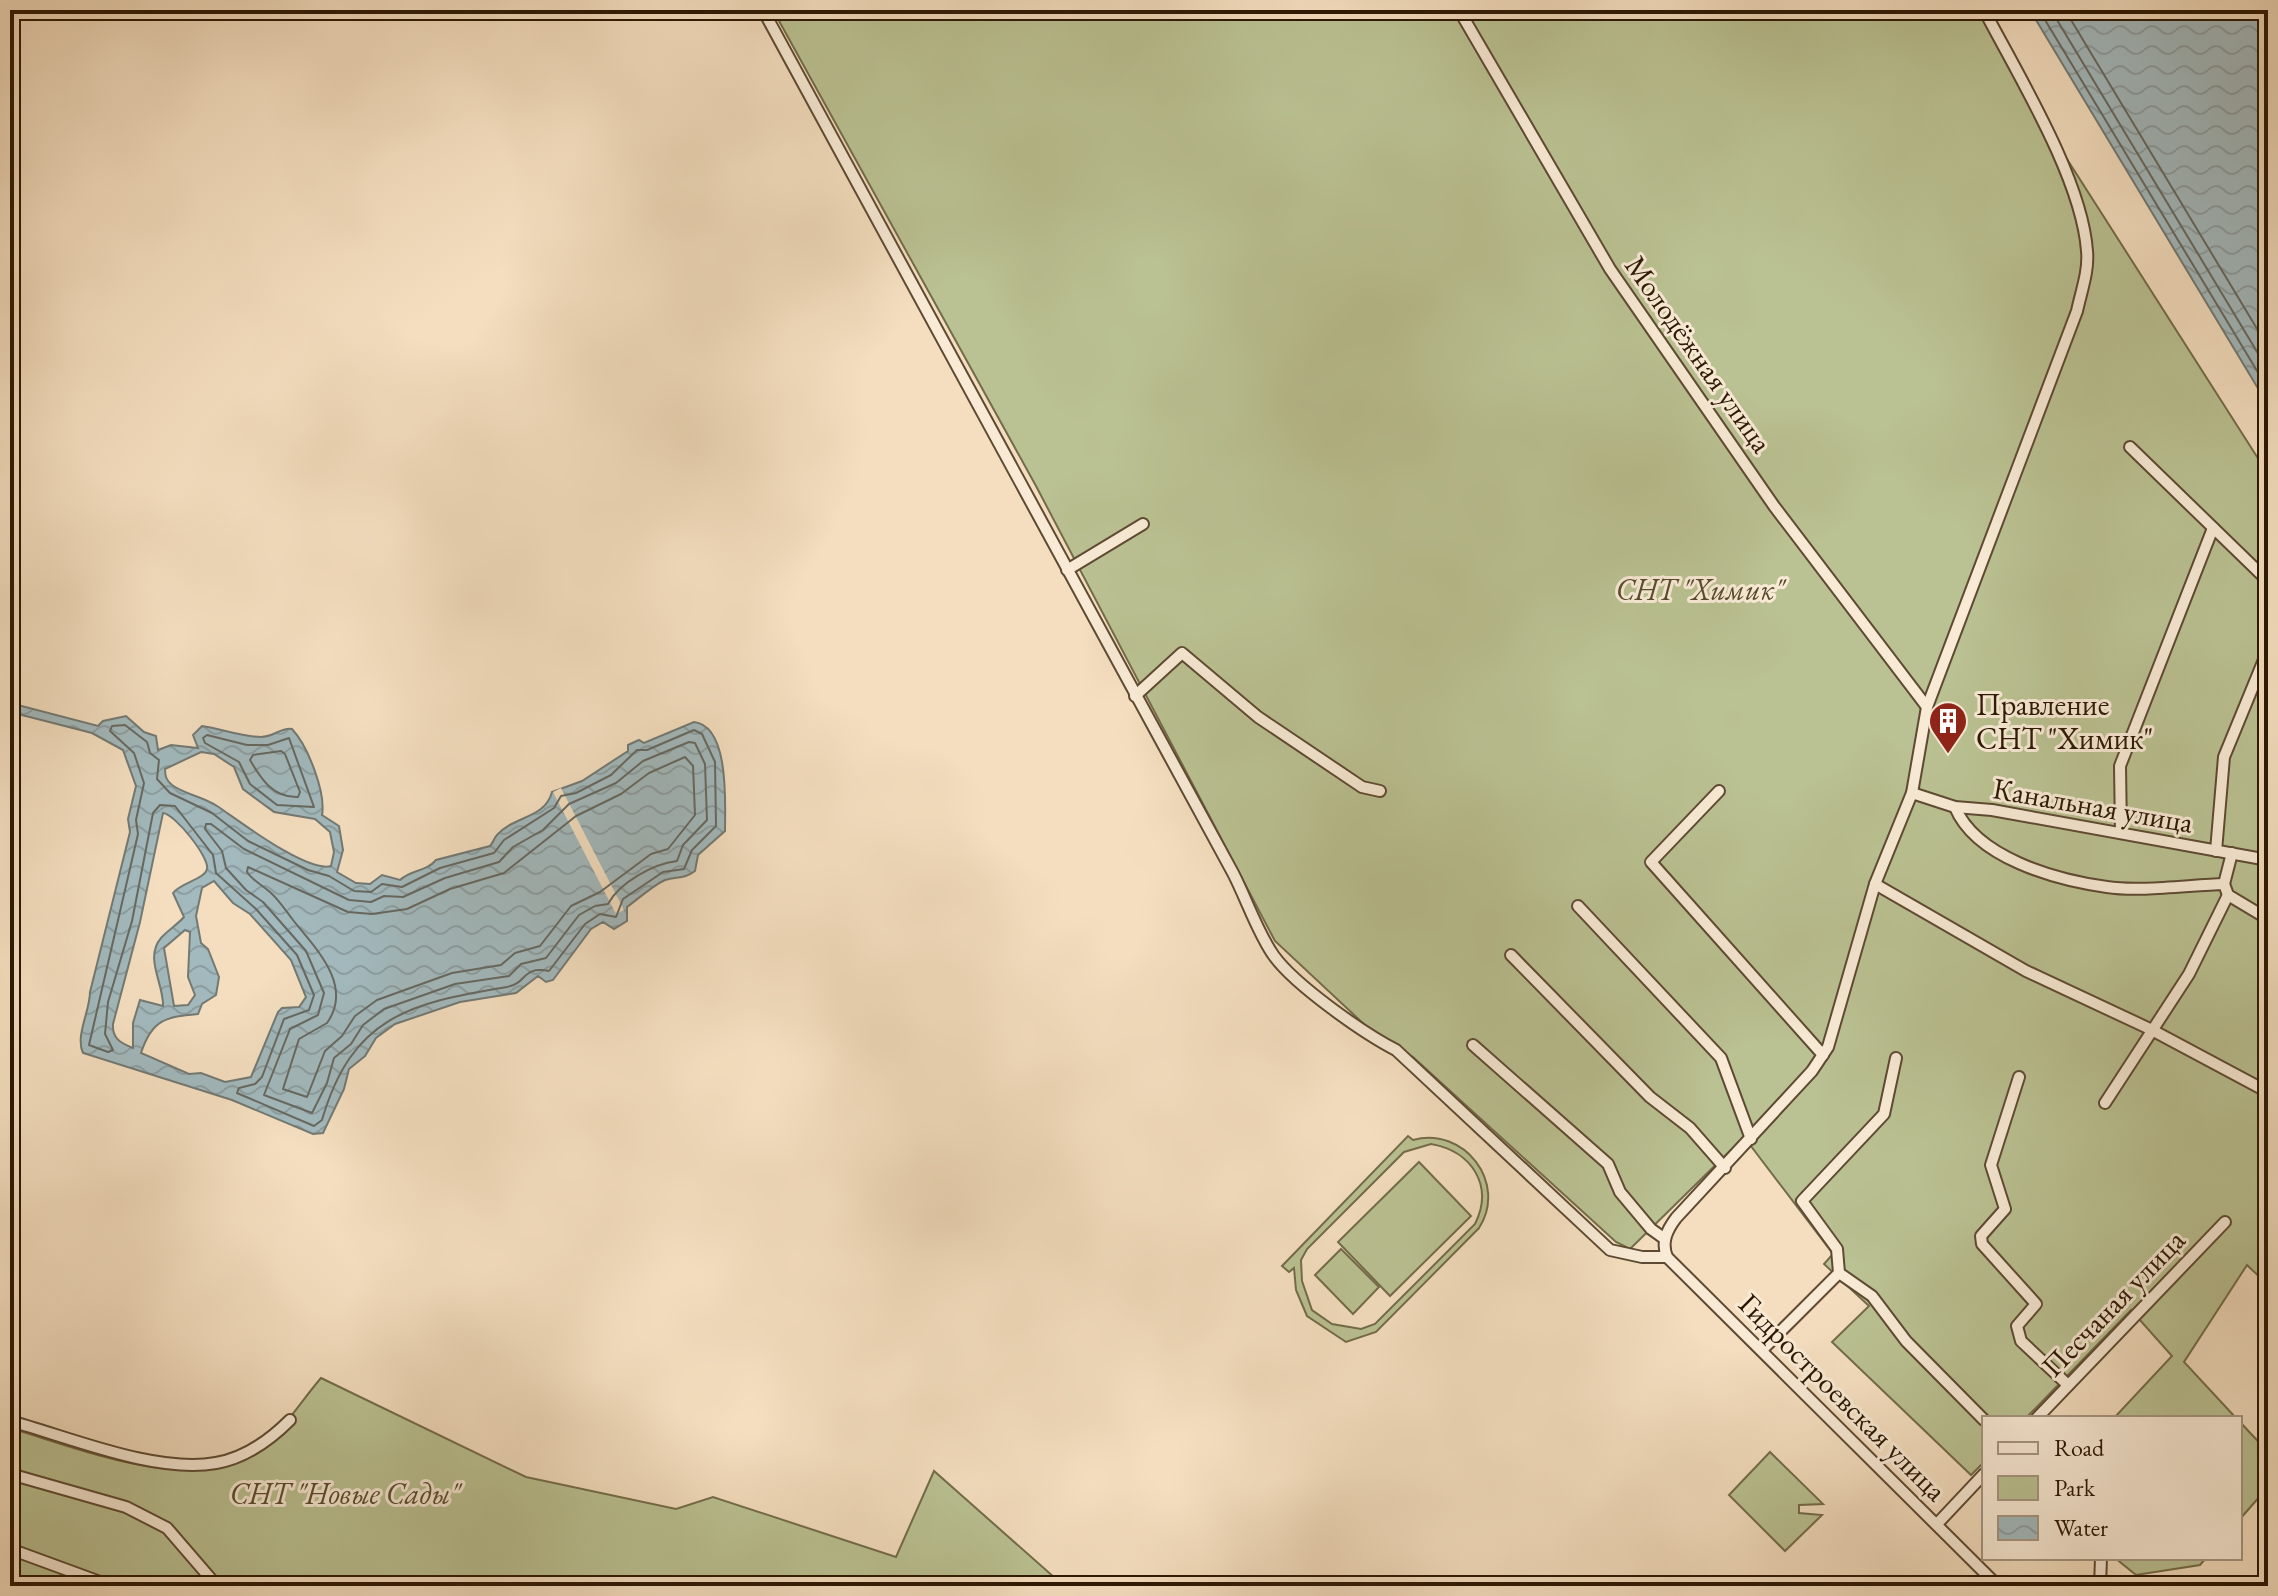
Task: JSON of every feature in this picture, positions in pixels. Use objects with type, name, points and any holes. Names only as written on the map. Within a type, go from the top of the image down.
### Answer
[{"type":"street","points":[[763,10],[1233,873],[1274,956],[1325,1001],[1375,1039],[1396,1050],[1610,1250],[1642,1257],[1667,1257],[1665,1239],[1676,1218],[1725,1168],[1823,1055],[1875,884],[1912,793],[1927,707],[2077,311],[2086,273],[2087,252],[2073,195],[1984,10]]},
{"type":"street","name":"Молодёжная улица","points":[[1459,10],[1610,269],[1774,506],[1927,707]]},
{"type":"street","points":[[2130,447],[2268,581]]},
{"type":"street","points":[[1067,570],[1143,524]]},
{"type":"street","points":[[2121,833],[2120,766],[2213,528]]},
{"type":"street","points":[[2216,851],[2224,757],[2268,650]]},
{"type":"street","points":[[1135,696],[1182,653],[1258,717],[1362,787],[1380,791]]},
{"type":"street","points":[[1719,791],[1651,862],[1823,1055]]},
{"type":"street","name":"Канальная улица","points":[[1912,793],[1955,807],[1992,810],[2268,860]]},
{"type":"street","points":[[1955,807],[1961,822],[2013,863],[2108,888],[2226,890],[2268,919]]},
{"type":"street","points":[[2105,1103],[2150,1029],[2189,974],[2226,890],[2232,853]]},
{"type":"street","points":[[1875,884],[2026,971],[2150,1029],[2268,1092]]},
{"type":"street","points":[[1578,906],[1721,1058],[1751,1139]]},
{"type":"street","points":[[1511,955],[1650,1097],[1690,1128],[1725,1168]]},
{"type":"street","points":[[1473,1045],[1608,1164],[1620,1192],[1651,1229],[1665,1239]]},
{"type":"street","points":[[1762,1350],[1839,1273],[1837,1249],[1802,1201],[1884,1114],[1896,1058]]},
{"type":"street","points":[[2019,1077],[1991,1165],[2005,1209],[1981,1236],[1982,1244],[2036,1304],[2017,1326],[2021,1341],[2068,1385]]},
{"type":"street","name":"Песчаная улица","points":[[2039,1416],[2225,1222]]},
{"type":"street","name":"Гидростроевская улица","points":[[1667,1257],[1998,1586]]},
{"type":"street","points":[[1839,1273],[1872,1296],[1906,1341],[1982,1418]]},
{"type":"street","points":[[10,1421],[155,1461],[203,1465],[218,1463],[254,1449],[290,1420]]},
{"type":"street","points":[[10,1474],[126,1507],[167,1528],[217,1586]]},
{"type":"street","points":[[1937,1524],[1982,1476]]},
{"type":"street","points":[[10,1549],[111,1586]]},
{"type":"street","points":[[2100,1586],[2101,1560]]},
{"type":"street","points":[[2258,1586],[2268,1575]]},
{"type":"green space","name":"СНТ \"Химик\"","points":[[773,10],[1980,10],[2021,87],[2268,474],[2268,803],[2262,865],[2268,867],[2268,1285],[2247,1265],[2184,1362],[2234,1416],[2116,1416],[2172,1356],[2131,1310],[2028,1416],[1982,1416],[1982,1464],[1971,1475],[1832,1342],[1869,1306],[1824,1264],[1833,1254],[1744,1137],[1630,1249],[1616,1242],[1413,1057],[1367,1027],[1275,941],[1036,486]]},
{"type":"green space","points":[[1408,1136],[1413,1140],[1432,1138],[1449,1142],[1464,1150],[1476,1162],[1484,1177],[1488,1193],[1487,1211],[1479,1228],[1376,1332],[1346,1342],[1307,1316],[1296,1290],[1294,1268],[1289,1272],[1282,1266]],"holes":[[[1431,1144],[1458,1154],[1476,1172],[1482,1196],[1475,1224],[1375,1324],[1361,1329],[1332,1324],[1312,1310],[1302,1281],[1301,1260],[1307,1249],[1404,1152]]]},
{"type":"green space","points":[[1419,1162],[1471,1216],[1390,1296],[1338,1242]]},
{"type":"green space","points":[[1341,1249],[1379,1287],[1353,1314],[1315,1275]]},
{"type":"green space","name":"СНТ \"Новые Сады\"","points":[[321,1378],[526,1477],[676,1509],[713,1497],[896,1557],[934,1471],[1064,1586],[10,1586],[10,1428],[103,1457],[173,1469],[206,1469],[236,1462],[262,1447]]},
{"type":"green space","points":[[2242,1424],[2268,1452],[2268,1487],[2242,1517]]},
{"type":"green space","points":[[1770,1452],[1823,1504],[1799,1505],[1799,1513],[1822,1515],[1785,1551],[1729,1495]]},
{"type":"green space","points":[[2117,1560],[2204,1560],[2200,1565],[2136,1575]]},
{"type":"water","points":[[2030,10],[2268,10],[2268,405]]},
{"type":"water","points":[[10,703],[98,726],[103,721],[126,716],[144,732],[156,736],[158,750],[171,745],[198,748],[193,735],[202,726],[261,737],[292,729],[314,770],[323,806],[322,815],[339,826],[343,850],[337,872],[356,883],[370,884],[382,875],[400,880],[436,860],[490,846],[504,829],[543,807],[552,792],[582,781],[628,751],[628,745],[639,740],[644,743],[694,722],[706,727],[720,751],[725,786],[725,831],[698,855],[695,871],[660,883],[627,907],[627,921],[614,929],[603,922],[591,929],[553,980],[546,982],[538,976],[516,993],[460,1002],[395,1024],[376,1038],[365,1056],[349,1069],[344,1089],[323,1133],[313,1134],[232,1100],[83,1053],[82,1031],[130,832],[128,819],[136,786],[123,750],[92,733],[10,712]],"holes":[[[201,752],[214,754],[234,767],[243,789],[274,812],[315,819],[330,832],[334,852],[331,866],[306,862],[290,854],[212,803],[177,788],[167,780],[165,769]],[[163,813],[191,837],[207,869],[202,876],[173,893],[184,917],[161,938],[154,954],[163,1006],[140,1000],[133,1023],[133,1048],[118,1039],[113,1024],[140,922]],[[214,881],[233,903],[250,914],[291,960],[306,997],[299,1007],[282,1008],[278,1012],[251,1077],[225,1082],[201,1073],[189,1074],[141,1053],[155,1027],[169,1019],[198,1014],[202,1004],[216,995],[219,977],[208,949],[201,943],[196,916],[202,888]],[[185,930],[190,932],[188,977],[195,995],[188,1005],[174,1006],[164,948]]]},
{"type":"pier","points":[[561,788],[624,910],[616,914],[553,792]]},
{"type":"place","name":"Правление СНТ \"Химик\"","points":[[1948,755]]}]
